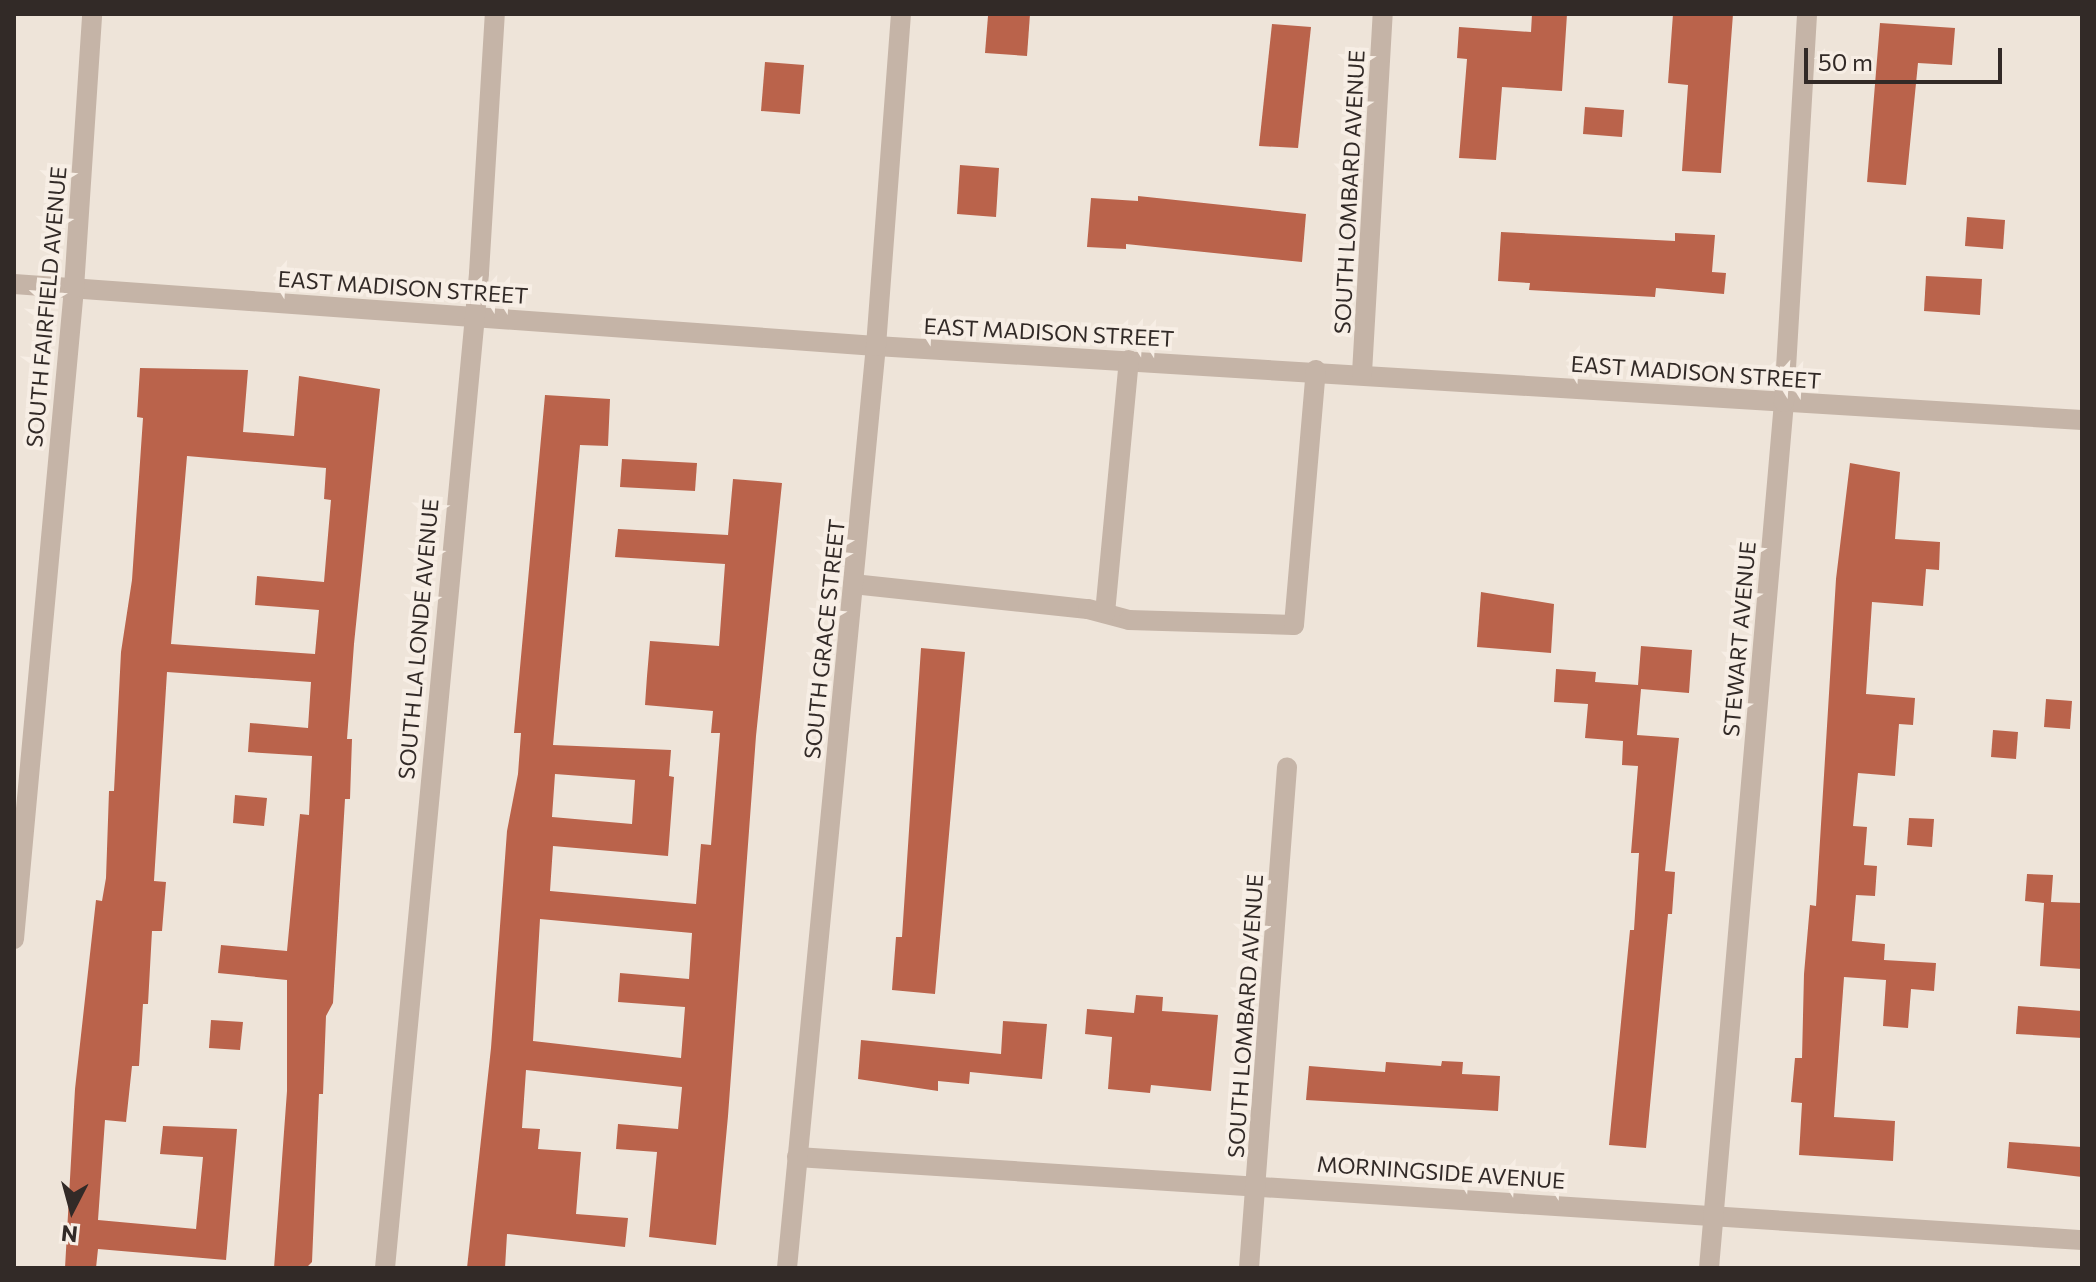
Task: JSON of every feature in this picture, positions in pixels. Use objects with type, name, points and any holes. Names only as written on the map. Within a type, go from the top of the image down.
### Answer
[{"type":"street","name":"SOUTH FAIRFIELD AVENUE","points":[[14,939],[74,288],[92,14]]},
{"type":"street","name":"SOUTH LA LONDE AVENUE","points":[[385,1268],[473,315],[495,14]]},
{"type":"street","name":"SOUTH GRACE STREET","points":[[787,1268],[876,346],[901,14]]},
{"type":"street","name":"SOUTH LOMBARD AVENUE","points":[[1362,373],[1383,14]]},
{"type":"street","name":"STEWART AVENUE","points":[[1709,1268],[1784,402],[1807,14]]},
{"type":"street","name":"EAST MADISON STREET","points":[[14,284],[876,346],[1316,370],[2082,420]]},
{"type":"street","points":[[1105,613],[1129,360]]},
{"type":"street","points":[[853,584],[1105,613],[1129,620],[1294,625],[1316,370]]},
{"type":"street","name":"SOUTH LOMBARD AVENUE","points":[[1249,1268],[1287,767]]},
{"type":"street","name":"MORNINGSIDE AVENUE","points":[[797,1157],[1257,1183],[2082,1240]]},
{"type":"building","points":[[1030,14],[1027,56],[985,53],[988,16]]},
{"type":"building","points":[[1532,14],[1567,14],[1562,91],[1502,87],[1496,160],[1459,158],[1467,59],[1457,58],[1459,27],[1531,32]]},
{"type":"building","points":[[1673,14],[1733,14],[1721,173],[1682,171],[1688,85],[1668,83]]},
{"type":"building","points":[[1880,23],[1955,28],[1952,65],[1918,63],[1906,185],[1867,182]]},
{"type":"building","points":[[1272,24],[1311,27],[1298,148],[1259,146]]},
{"type":"building","points":[[765,62],[804,65],[800,114],[761,111]]},
{"type":"building","points":[[1585,107],[1624,110],[1622,137],[1583,134]]},
{"type":"building","points":[[960,165],[999,168],[996,217],[957,214]]},
{"type":"building","points":[[1138,196],[1306,214],[1302,262],[1126,244],[1126,249],[1087,247],[1091,198],[1138,201]]},
{"type":"building","points":[[1967,217],[2005,220],[2003,249],[1965,246]]},
{"type":"building","points":[[1501,232],[1675,241],[1675,233],[1715,235],[1712,272],[1726,273],[1724,294],[1656,288],[1655,297],[1529,290],[1530,283],[1498,281]]},
{"type":"building","points":[[1926,276],[1982,279],[1980,315],[1924,311]]},
{"type":"building","points":[[140,368],[248,370],[243,432],[294,436],[299,376],[380,389],[354,644],[347,739],[352,739],[350,799],[345,799],[333,1003],[326,1016],[323,1094],[319,1094],[312,1262],[306,1268],[274,1268],[287,1091],[287,980],[218,973],[221,945],[287,951],[300,814],[309,815],[312,756],[248,752],[250,723],[308,728],[311,682],[167,672],[154,881],[166,882],[162,931],[152,931],[148,1004],[143,1004],[139,1066],[132,1066],[126,1122],[105,1120],[98,1220],[196,1229],[203,1157],[160,1154],[163,1126],[237,1129],[226,1260],[98,1249],[96,1268],[65,1268],[75,1089],[96,900],[102,901],[106,878],[109,791],[114,791],[121,652],[132,580],[143,418],[137,417]],"holes":[[[187,456],[326,468],[324,499],[331,500],[324,582],[257,576],[255,605],[319,610],[315,654],[171,644]]]},
{"type":"building","points":[[545,395],[610,399],[608,446],[580,445],[553,745],[671,750],[669,776],[674,777],[668,856],[553,846],[550,891],[696,904],[701,844],[711,845],[720,733],[711,733],[713,711],[645,705],[647,676],[650,641],[719,646],[725,564],[615,557],[618,529],[728,535],[733,479],[782,483],[756,736],[716,1245],[649,1237],[657,1152],[616,1149],[618,1124],[678,1129],[682,1087],[526,1070],[522,1128],[540,1129],[538,1149],[581,1152],[576,1214],[628,1218],[625,1247],[507,1234],[505,1268],[467,1268],[491,1048],[507,831],[518,774],[521,733],[514,733]],"holes":[[[555,774],[635,780],[632,824],[552,817]],[[540,919],[692,933],[689,979],[620,973],[618,1002],[685,1007],[681,1058],[533,1041]]]},
{"type":"building","points":[[622,459],[697,463],[695,491],[620,487]]},
{"type":"building","points":[[1850,463],[1900,472],[1895,539],[1940,542],[1939,570],[1926,569],[1923,606],[1872,602],[1866,694],[1915,698],[1913,725],[1899,724],[1895,776],[1858,773],[1853,826],[1867,827],[1864,865],[1877,866],[1875,896],[1856,895],[1852,941],[1885,944],[1884,960],[1936,963],[1934,991],[1911,989],[1908,1028],[1883,1026],[1886,980],[1844,977],[1834,1117],[1895,1121],[1893,1161],[1799,1155],[1802,1103],[1791,1102],[1795,1058],[1802,1058],[1804,974],[1810,905],[1816,906],[1836,579]]},
{"type":"building","points":[[1481,592],[1554,604],[1551,653],[1477,647]]},
{"type":"building","points":[[1641,646],[1692,650],[1689,693],[1641,689],[1637,735],[1679,738],[1665,871],[1675,872],[1672,914],[1668,914],[1646,1148],[1609,1145],[1630,930],[1634,930],[1639,853],[1631,853],[1638,766],[1622,765],[1623,741],[1585,738],[1588,704],[1554,702],[1556,669],[1596,672],[1595,682],[1638,685]]},
{"type":"building","points":[[921,648],[965,652],[935,994],[892,990],[896,937],[902,937]]},
{"type":"building","points":[[2046,699],[2072,701],[2070,729],[2044,727]]},
{"type":"building","points":[[1993,730],[2018,732],[2016,759],[1991,757]]},
{"type":"building","points":[[235,795],[267,798],[264,826],[233,823]]},
{"type":"building","points":[[1909,818],[1934,819],[1932,847],[1907,845]]},
{"type":"building","points":[[2027,874],[2053,875],[2051,902],[2082,903],[2082,969],[2040,966],[2044,903],[2025,901]]},
{"type":"building","points":[[1136,995],[1163,997],[1162,1011],[1218,1015],[1211,1091],[1151,1085],[1150,1093],[1108,1089],[1112,1037],[1085,1034],[1087,1009],[1134,1013]]},
{"type":"building","points":[[2018,1006],[2082,1011],[2082,1038],[2016,1034]]},
{"type":"building","points":[[211,1020],[243,1022],[240,1050],[209,1048]]},
{"type":"building","points":[[1003,1021],[1047,1024],[1042,1079],[970,1072],[969,1084],[938,1081],[938,1091],[858,1079],[861,1040],[1001,1054]]},
{"type":"building","points":[[1442,1061],[1463,1062],[1462,1074],[1500,1076],[1498,1111],[1306,1100],[1309,1066],[1385,1072],[1386,1062],[1441,1066]]},
{"type":"building","points":[[2009,1142],[2082,1147],[2082,1177],[2007,1168]]}]
